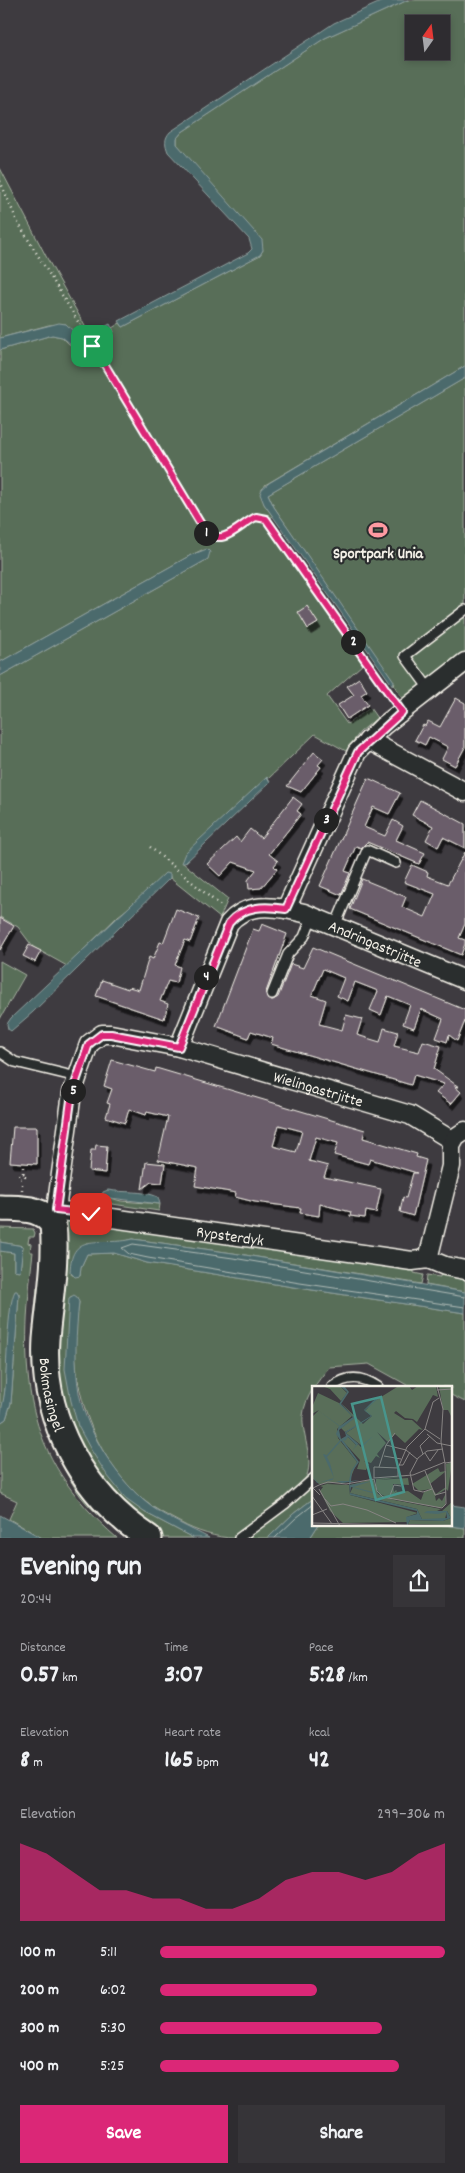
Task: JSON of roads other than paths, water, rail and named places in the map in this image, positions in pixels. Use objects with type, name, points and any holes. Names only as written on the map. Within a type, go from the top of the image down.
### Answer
[{"type":"street","points":[[286,909],[358,752],[368,740],[465,662]]},
{"type":"street","points":[[368,740],[465,792]]},
{"type":"street","name":"Andringastrjitte","points":[[179,1047],[225,929],[234,917],[249,908],[286,909],[312,917],[465,980]]},
{"type":"street","name":"Wielingastrjitte","points":[[52,1214],[69,1106],[77,1077],[89,1044],[102,1034],[179,1047],[410,1115],[459,1136]]},
{"type":"street","points":[[428,1259],[451,1166],[451,1146],[459,1136]]},
{"type":"street","name":"Rypsterdyk","points":[[0,1208],[37,1211],[412,1261],[428,1259],[445,1266],[465,1270]]},
{"type":"street","name":"Bokmasingel","points":[[52,1214],[54,1233],[46,1342],[48,1384],[56,1418],[74,1460],[93,1488],[108,1505],[149,1538]]},
{"type":"lane","points":[[430,690],[405,656],[465,610]]},
{"type":"lane","points":[[335,926],[367,850],[396,863]]},
{"type":"lane","points":[[272,994],[288,954],[304,937],[312,917]]},
{"type":"lane","points":[[0,1052],[15,1062],[77,1077]]},
{"type":"lane","points":[[333,1386],[338,1382],[352,1377],[366,1380],[376,1386]]},
{"type":"lane","points":[[240,1538],[285,1504],[312,1480]]},
{"type":"water","points":[[385,0],[408,0],[325,38],[182,132],[177,138],[177,144],[262,240],[263,250],[260,255],[123,327],[119,321],[248,253],[252,249],[249,239],[168,152],[166,142],[170,132],[334,23]]},
{"type":"water","points":[[59,323],[66,324],[82,339],[110,324],[114,332],[84,347],[76,348],[62,337],[52,335],[0,350],[0,338]]},
{"type":"water","points":[[465,366],[465,378],[268,494],[274,507],[394,681],[393,686],[264,504],[260,494],[262,489],[269,483]]},
{"type":"water","points":[[207,549],[210,552],[208,559],[0,676],[0,662],[191,555]]},
{"type":"water","points":[[267,777],[270,782],[185,863],[181,863],[185,853]]},
{"type":"water","points":[[165,873],[170,874],[170,878],[33,1012],[11,1031],[8,1029],[7,1024],[11,1018]]},
{"type":"water","points":[[108,1190],[140,1192],[152,1195],[158,1197],[160,1204],[102,1197],[103,1192]]},
{"type":"water","points":[[133,1239],[233,1253],[465,1292],[465,1313],[147,1263],[114,1253],[87,1254],[81,1267],[80,1276],[75,1277],[70,1272],[76,1250],[82,1245],[90,1242]]},
{"type":"water","points":[[0,1242],[23,1246],[20,1271],[14,1270],[14,1253],[0,1251]]},
{"type":"water","points":[[15,1291],[19,1295],[11,1403],[6,1419],[0,1423],[5,1389],[10,1309]]},
{"type":"water","points":[[74,1295],[79,1302],[76,1370],[79,1393],[89,1424],[97,1440],[117,1471],[140,1497],[165,1515],[209,1538],[193,1538],[144,1512],[127,1500],[107,1475],[91,1450],[78,1426],[65,1369],[69,1298]]},
{"type":"water","points":[[312,1500],[312,1526],[318,1526],[310,1538],[268,1538],[293,1514]]},
{"type":"water","points":[[452,1505],[465,1507],[465,1528],[452,1526]]},
{"type":"water","points":[[0,1515],[42,1538],[0,1538]]},
{"type":"place","name":"Sportpark Unia","points":[[378,530]]}]
